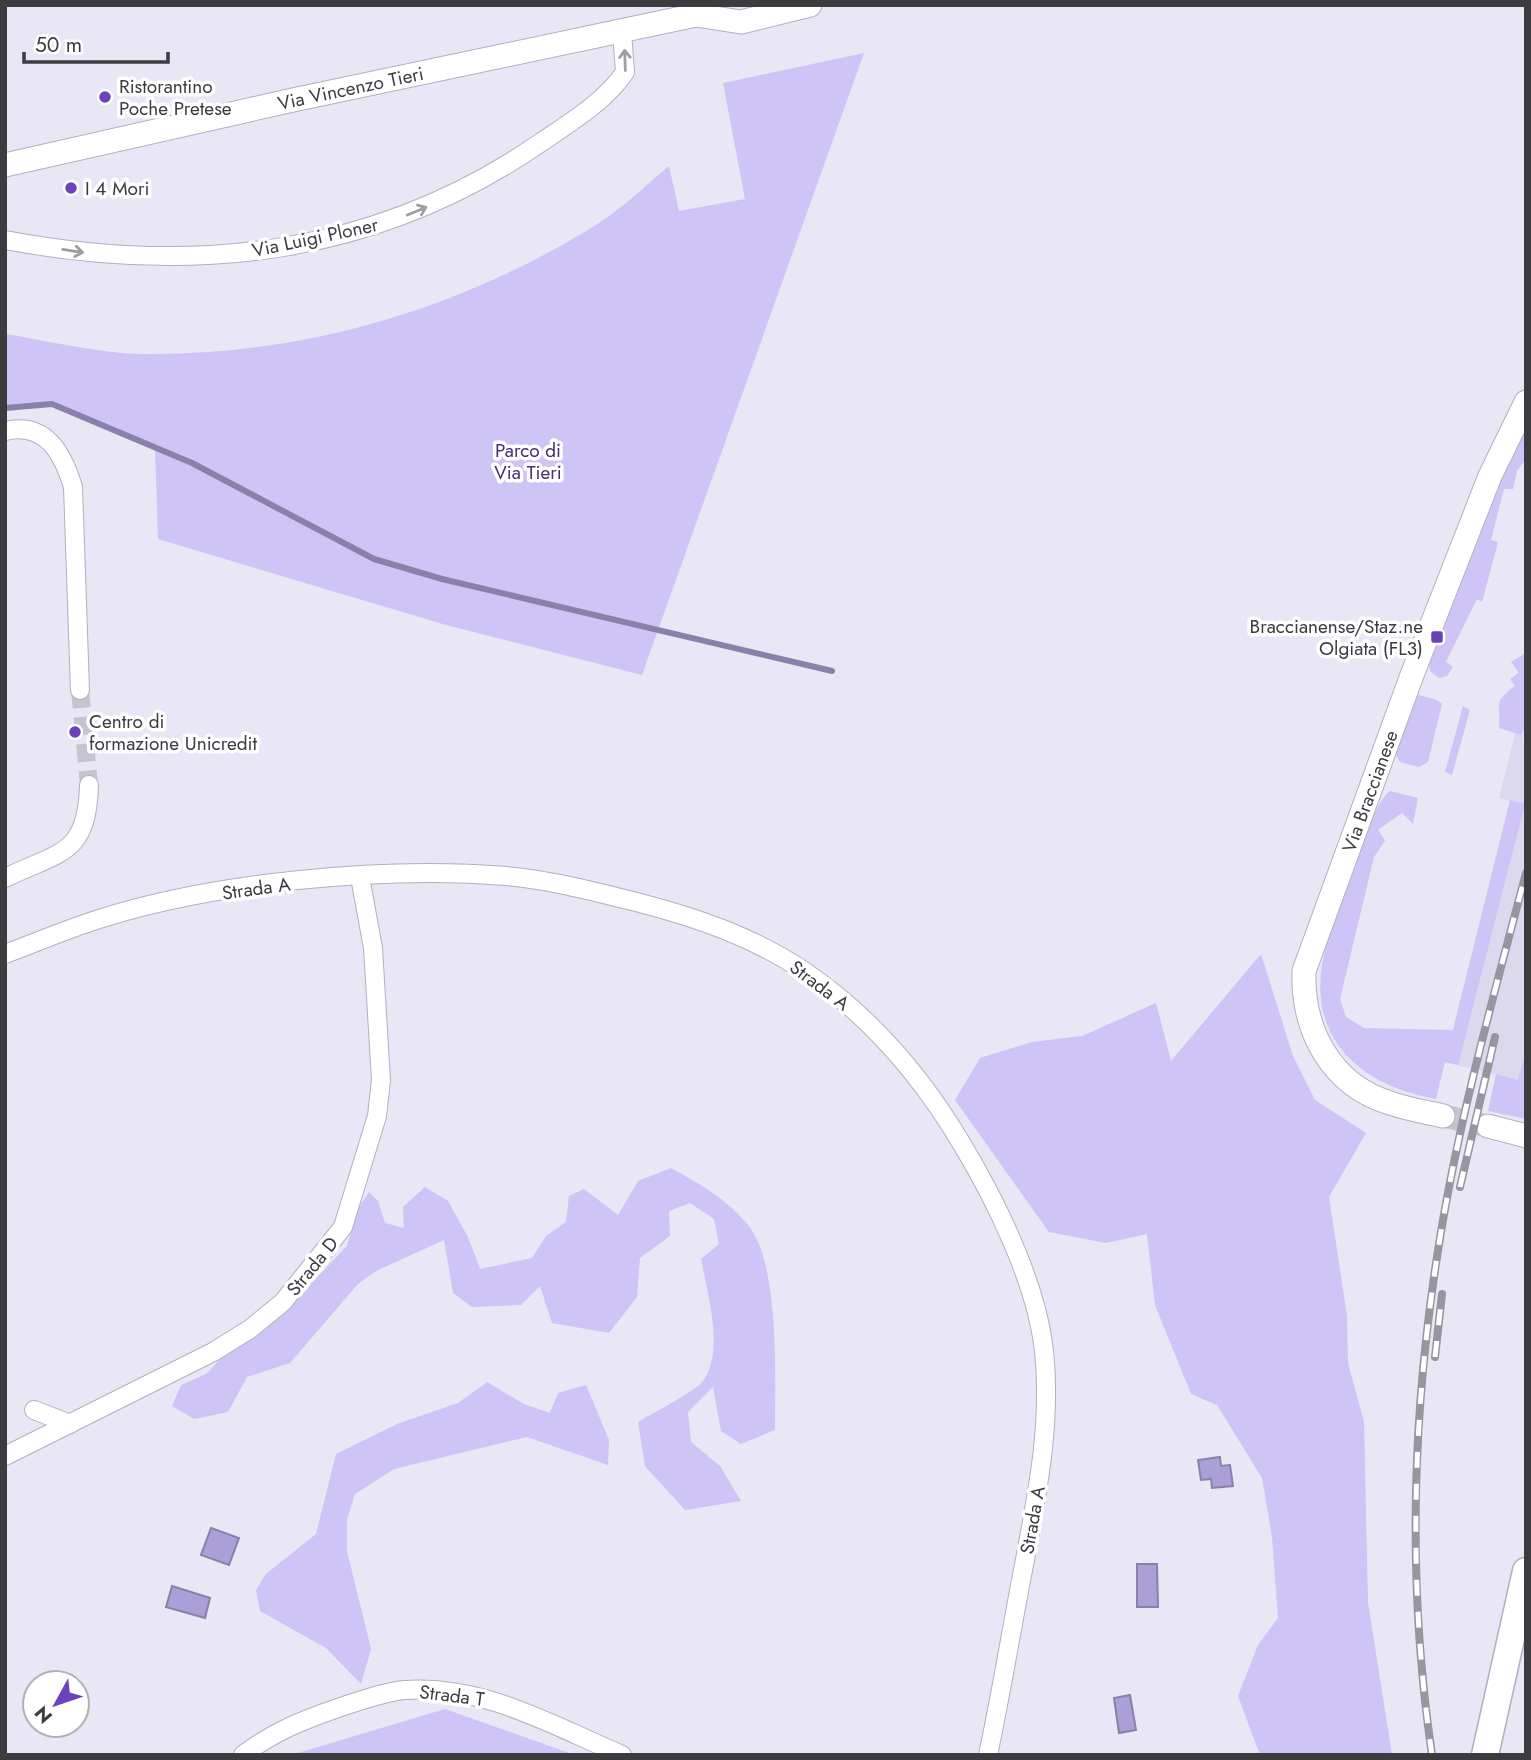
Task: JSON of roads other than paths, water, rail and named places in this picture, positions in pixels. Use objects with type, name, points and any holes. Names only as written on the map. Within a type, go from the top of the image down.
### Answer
[{"type":"main road","points":[[1485,1755],[1526,1571]]},
{"type":"street","name":"Via Vincenzo Tieri","points":[[5,165],[293,100],[622,33],[700,10],[742,13],[810,5]]},
{"type":"street","name":"Via Luigi Ploner","points":[[5,240],[80,253],[174,259],[240,253],[352,233],[384,223],[473,186],[591,105],[625,72],[622,33]]},
{"type":"street","name":"Via Braccianese","points":[[1443,1116],[1378,1099],[1334,1067],[1312,1031],[1306,1007],[1304,971],[1412,675],[1490,476],[1526,402]]},
{"type":"street","points":[[5,431],[31,430],[52,441],[66,463],[73,487],[80,690]]},
{"type":"street","points":[[5,878],[75,842],[84,829],[89,785]]},
{"type":"street","name":"Strada A","points":[[5,954],[95,920],[251,886],[412,874],[508,876],[585,889],[697,918],[753,942],[822,985],[883,1038],[935,1101],[974,1164],[1009,1233],[1036,1314],[1047,1382],[1045,1441],[988,1755]]},
{"type":"street","name":"Strada D","points":[[5,1456],[213,1352],[250,1329],[283,1302],[344,1227],[377,1116],[381,1080],[373,948],[360,877]]},
{"type":"street","points":[[1488,1126],[1526,1136]]},
{"type":"street","points":[[34,1410],[70,1424]]},
{"type":"street","name":"Strada T","points":[[243,1755],[293,1723],[402,1690],[431,1690],[506,1704],[622,1755]]},
{"type":"waterway","points":[[5,408],[52,404],[192,463],[374,559],[442,579],[832,671]]},
{"type":"tunnel","points":[[80,690],[89,785]]},
{"type":"tunnel","points":[[1443,1116],[1488,1126]]},
{"type":"railway","points":[[1432,1755],[1424,1691],[1416,1562],[1416,1497],[1423,1367],[1440,1238],[1457,1146],[1526,873]]},
{"type":"railway","points":[[1460,1187],[1495,1037]]},
{"type":"railway","points":[[1435,1357],[1442,1294]]},
{"type":"place","name":"Ristorantino Poche Pretese","points":[[105,97]]},
{"type":"place","name":"I 4 Mori","points":[[71,188]]},
{"type":"place","name":"Braccianense/Staz.ne Olgiata (FL3)","points":[[1437,637]]},
{"type":"place","name":"Centro di formazione Unicredit","points":[[75,732]]},
{"type":"park label","name":"Parco di Via Tieri","points":[[528,461]]}]
